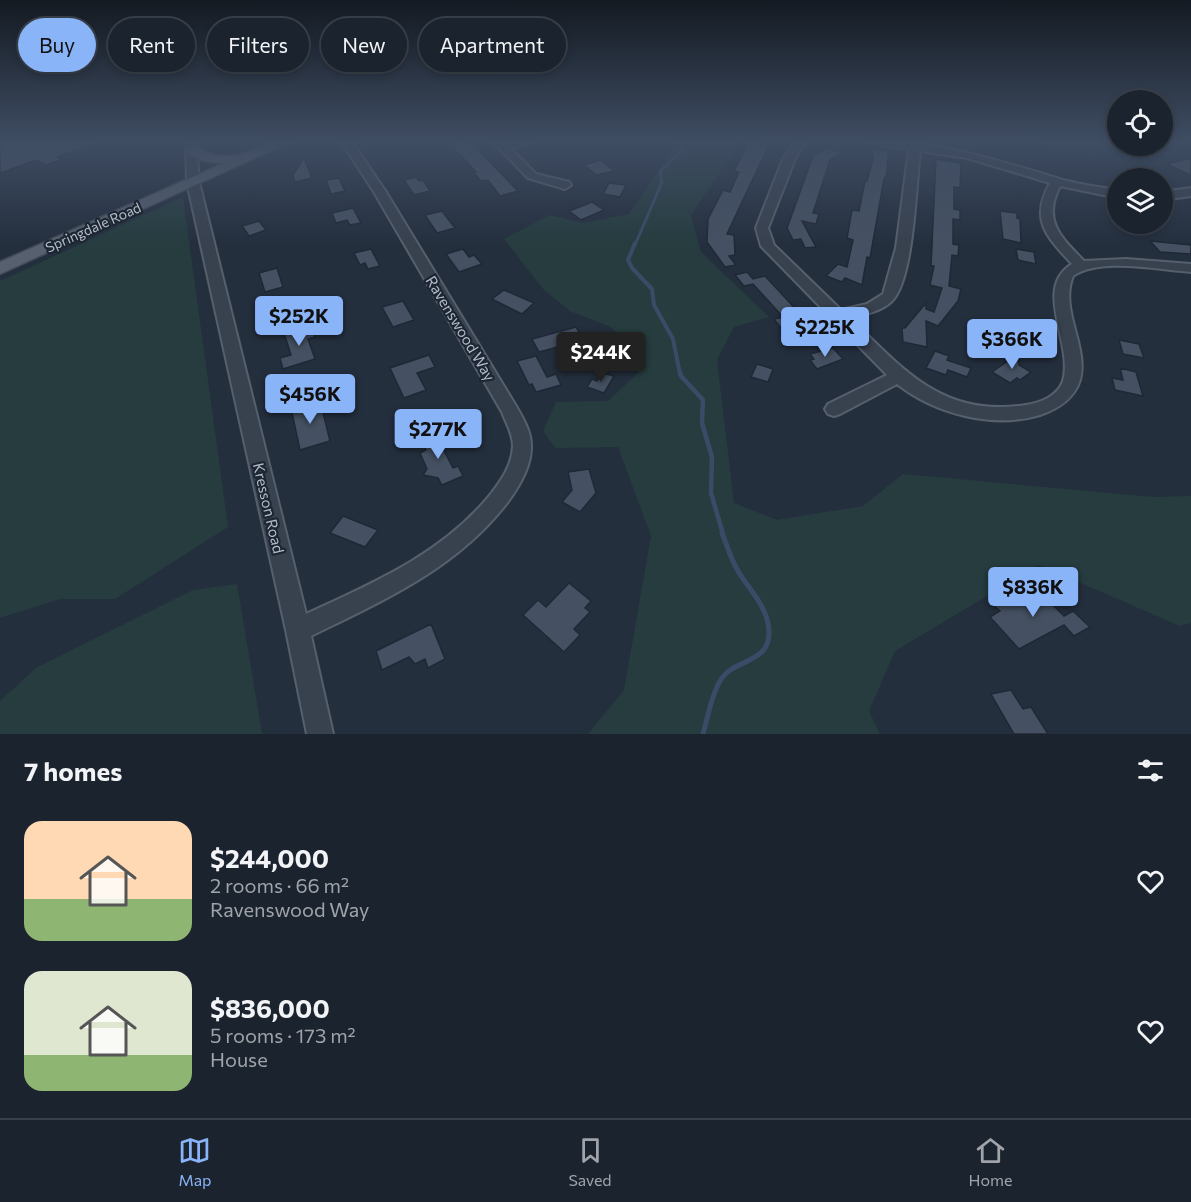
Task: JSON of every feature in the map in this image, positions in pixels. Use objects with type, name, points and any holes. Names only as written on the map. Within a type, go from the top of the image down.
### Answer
[{"type":"main road","name":"Springdale Road","points":[[0,269],[209,175]]},
{"type":"street","name":"Kresson Road","points":[[193,175],[320,734]]},
{"type":"street","name":"Ravenswood Way","points":[[298,630],[425,568],[450,550],[473,531],[492,509],[511,481],[520,462],[522,441],[510,411],[369,175]]},
{"type":"street","points":[[531,175],[565,185]]},
{"type":"street","points":[[783,175],[762,228],[768,246],[898,376],[915,388],[963,408],[994,414],[1020,413],[1052,404],[1068,387],[1073,369],[1063,302],[1063,283],[1066,274],[1093,263],[1191,268]]},
{"type":"street","points":[[838,315],[882,302],[894,287],[900,267],[911,175]]},
{"type":"street","points":[[1037,175],[1107,192]]},
{"type":"street","points":[[1057,181],[1047,197],[1047,221],[1052,233],[1081,266]]},
{"type":"street","points":[[1173,194],[1191,192]]},
{"type":"street","points":[[834,410],[898,376]]},
{"type":"green space","points":[[655,175],[718,175],[691,215],[701,252],[769,317],[734,327],[717,360],[734,503],[777,520],[863,506],[903,474],[1153,497],[1191,496],[1191,623],[1180,626],[1039,565],[895,651],[869,711],[880,734],[588,734],[624,690],[651,536],[618,447],[555,448],[543,431],[556,402],[608,401],[646,365],[611,327],[570,311],[543,289],[504,239],[550,215],[583,223],[629,214]]},
{"type":"green space","points":[[183,197],[228,527],[115,599],[60,599],[0,618],[0,281]]},
{"type":"green space","points":[[237,584],[262,734],[0,734],[0,701],[36,668],[193,590]]},
{"type":"building","points":[[293,175],[311,175],[312,178],[295,182]]},
{"type":"building","points":[[476,175],[503,175],[518,191],[500,196],[488,180],[481,181]]},
{"type":"building","points":[[738,175],[755,175],[727,234],[734,235],[735,255],[729,256],[736,265],[725,267],[707,242],[708,219],[723,190],[730,192]]},
{"type":"building","points":[[806,175],[825,175],[813,213],[819,214],[816,224],[802,221],[816,247],[805,248],[801,239],[793,240],[787,228]]},
{"type":"building","points":[[869,175],[886,175],[870,258],[867,257],[862,285],[845,278],[842,282],[826,276],[838,264],[847,267],[853,240],[847,238],[852,210],[859,211],[865,181]]},
{"type":"building","points":[[935,175],[961,175],[960,188],[954,187],[954,209],[960,210],[960,220],[953,219],[953,244],[959,245],[958,256],[952,255],[949,286],[961,289],[958,301],[938,326],[926,321],[927,347],[903,342],[902,328],[905,328],[926,303],[926,309],[934,312],[942,288],[930,285],[934,266],[931,266]]},
{"type":"building","points":[[416,177],[419,181],[423,180],[430,191],[414,195],[404,180]]},
{"type":"building","points":[[339,178],[345,191],[331,194],[326,180]]},
{"type":"building","points":[[609,183],[626,185],[620,197],[603,194]]},
{"type":"building","points":[[592,202],[604,210],[581,220],[569,211]]},
{"type":"building","points":[[353,208],[361,223],[350,225],[347,220],[336,223],[332,213]]},
{"type":"building","points":[[442,211],[455,228],[437,233],[425,215]]},
{"type":"building","points":[[1000,211],[1017,213],[1017,218],[1020,219],[1021,243],[1003,239]]},
{"type":"building","points":[[259,221],[266,230],[249,236],[242,226]]},
{"type":"building","points":[[1150,241],[1191,245],[1191,254],[1160,252]]},
{"type":"building","points":[[371,249],[380,266],[368,269],[365,263],[360,265],[354,253]]},
{"type":"building","points":[[463,249],[469,257],[474,255],[482,264],[459,272],[446,254]]},
{"type":"building","points":[[1016,249],[1034,252],[1036,264],[1018,260]]},
{"type":"building","points":[[277,268],[283,287],[265,292],[259,273]]},
{"type":"building","points":[[747,272],[753,279],[765,276],[791,304],[805,321],[795,323],[802,332],[787,336],[774,319],[783,317],[753,284],[744,286],[735,275]]},
{"type":"building","points":[[504,290],[534,303],[522,314],[492,299]]},
{"type":"building","points":[[403,301],[414,320],[393,327],[382,307]]},
{"type":"building","points":[[311,325],[315,337],[308,339],[315,359],[283,369],[280,358],[291,355],[284,333]]},
{"type":"building","points":[[576,327],[584,340],[539,352],[532,339]]},
{"type":"building","points":[[996,332],[1017,337],[1018,351],[997,346]]},
{"type":"building","points":[[1119,340],[1139,344],[1144,358],[1123,354]]},
{"type":"building","points":[[833,348],[843,359],[817,369],[810,360],[814,359],[810,354]]},
{"type":"building","points":[[935,351],[949,356],[947,360],[971,368],[967,377],[948,370],[946,375],[926,368]]},
{"type":"building","points":[[1018,354],[1019,365],[1031,372],[1020,380],[1017,378],[1010,383],[992,372]]},
{"type":"building","points":[[429,355],[435,367],[417,373],[426,390],[404,398],[390,368]]},
{"type":"building","points":[[536,356],[547,377],[556,374],[561,385],[536,392],[532,384],[529,385],[517,361]]},
{"type":"building","points":[[757,364],[773,369],[768,382],[751,377]]},
{"type":"building","points":[[1120,368],[1136,372],[1143,396],[1115,390],[1112,378],[1123,380]]},
{"type":"building","points":[[602,373],[614,376],[604,393],[587,387],[592,379],[597,381]]},
{"type":"building","points":[[320,400],[330,441],[300,450],[291,408]]},
{"type":"building","points":[[434,431],[453,468],[458,466],[463,476],[442,485],[438,478],[423,475],[427,469],[420,453],[426,450],[419,437]]},
{"type":"building","points":[[589,469],[596,493],[580,512],[562,502],[572,490],[568,472]]},
{"type":"building","points":[[343,516],[378,530],[365,547],[330,533]]},
{"type":"building","points":[[569,583],[591,601],[585,608],[590,612],[574,629],[580,635],[564,652],[523,615],[538,600],[546,607]]},
{"type":"building","points":[[1034,586],[1064,616],[1073,611],[1090,627],[1074,636],[1064,625],[1019,649],[990,617],[1000,611],[994,606]]},
{"type":"building","points":[[431,624],[445,659],[428,668],[425,659],[415,664],[409,657],[382,670],[376,651]]},
{"type":"building","points":[[1011,690],[1023,709],[1031,707],[1048,734],[1014,734],[991,694]]},
{"type":"waterway","points":[[635,245],[662,182],[661,175]]},
{"type":"waterway","points":[[635,243],[628,260],[632,268],[652,289],[654,305],[673,339],[680,374]]},
{"type":"waterway","points":[[680,372],[703,400],[702,423],[712,457],[711,493],[723,534]]},
{"type":"waterway","points":[[703,734],[712,700],[720,681],[726,673],[760,654],[766,647],[769,637],[768,623],[763,609],[736,567],[722,533]]}]
